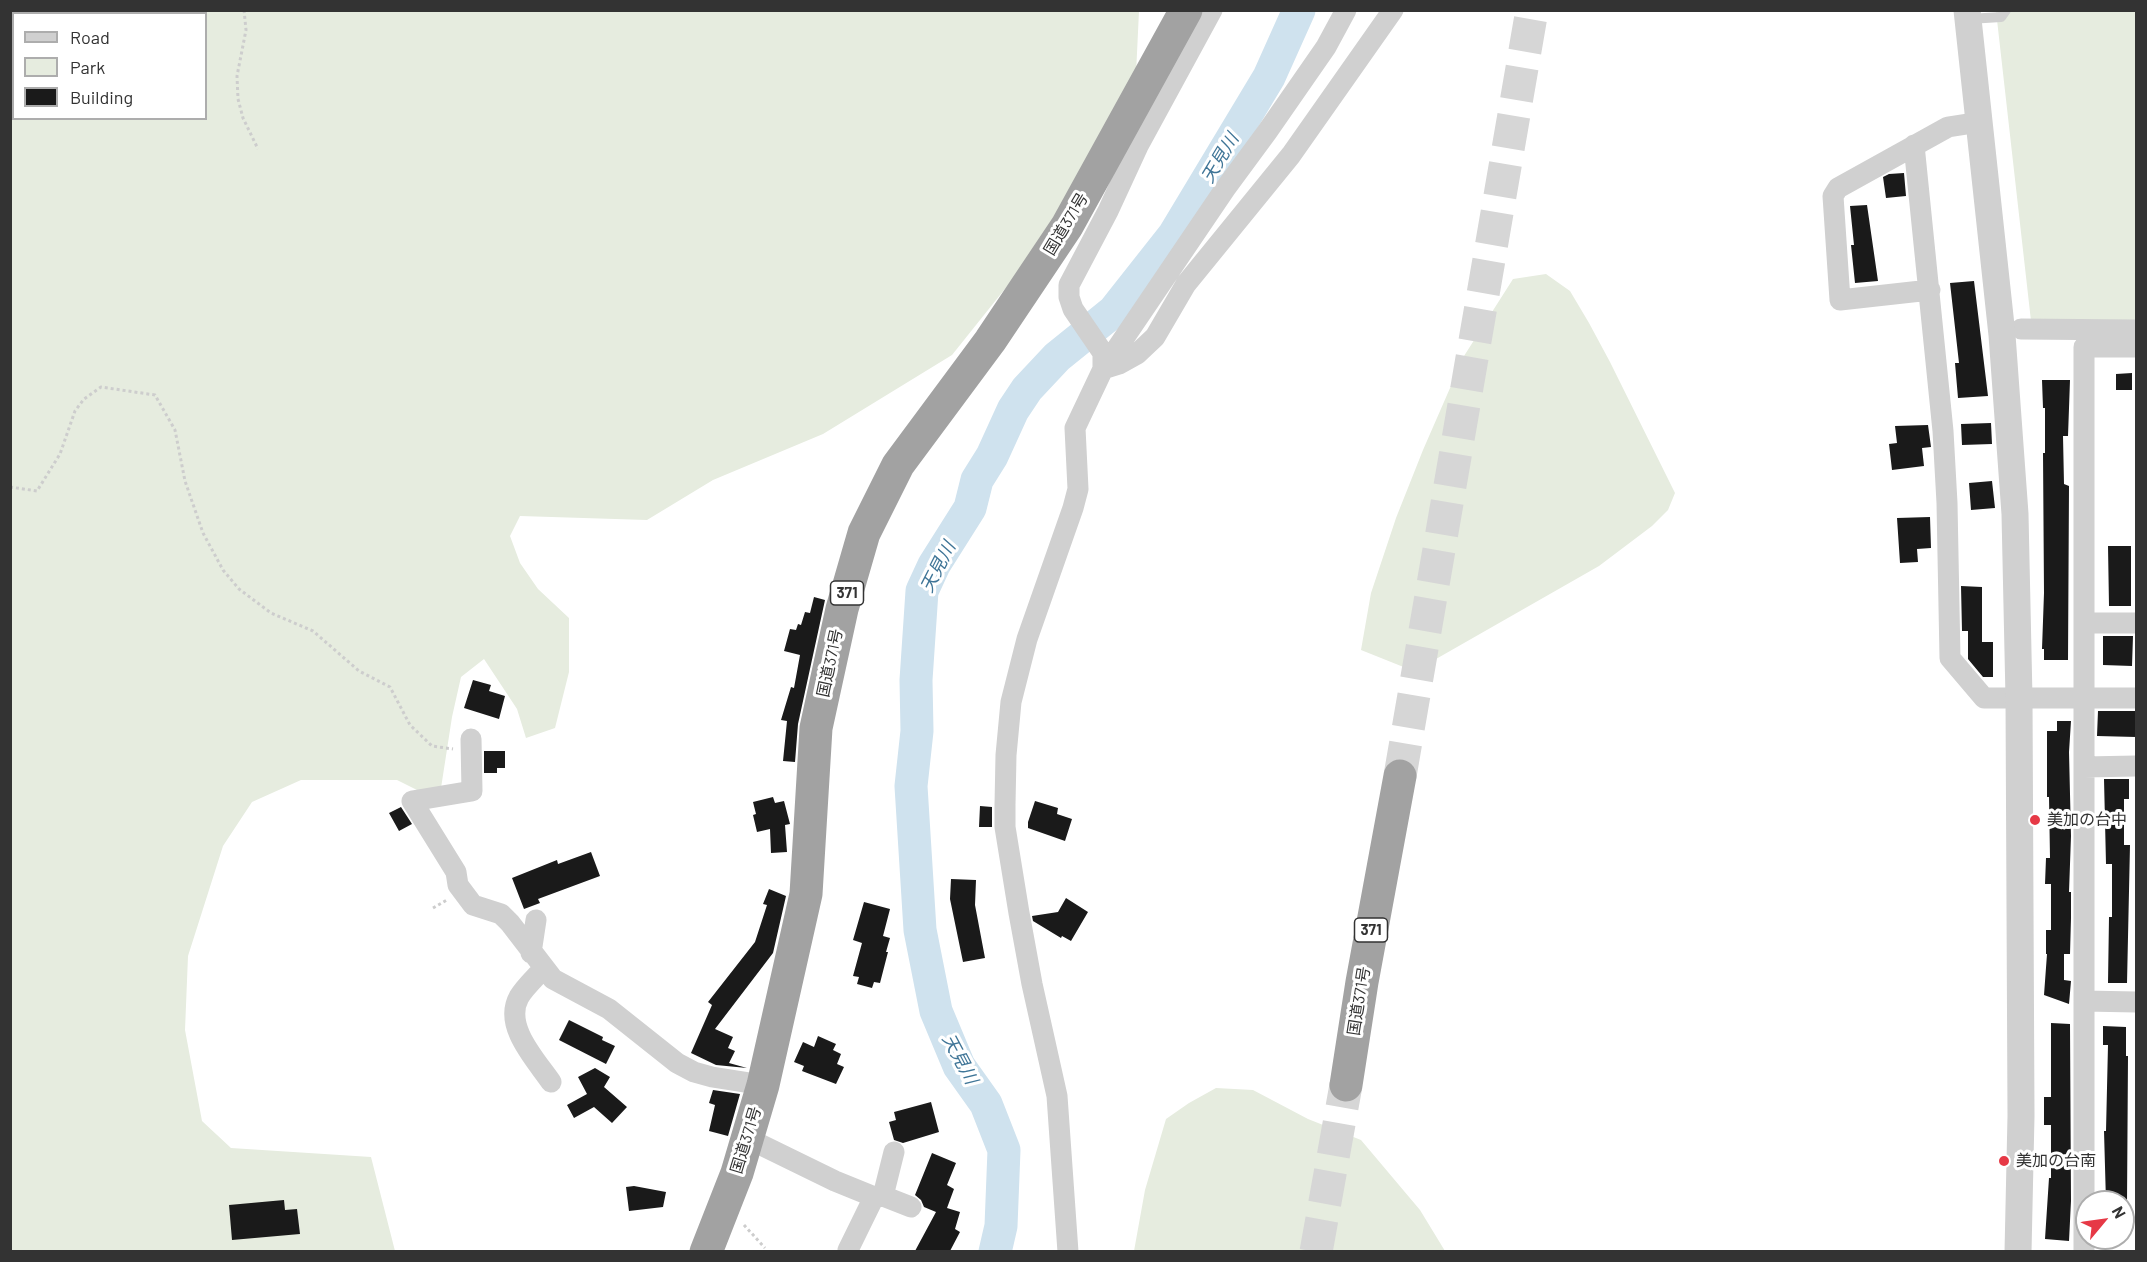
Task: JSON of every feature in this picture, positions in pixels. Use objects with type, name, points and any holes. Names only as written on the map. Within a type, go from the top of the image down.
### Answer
[{"type":"highway","name":"国道371号","points":[[705,1251],[737,1173],[763,1085],[806,894],[816,728],[842,609],[864,533],[898,465],[990,341],[1067,226],[1186,10]]},
{"type":"highway","name":"国道371号","points":[[1346,1085],[1362,982],[1400,776]]},
{"type":"street","points":[[1212,10],[1138,146],[1108,211],[1069,285],[1069,297],[1073,309],[1103,361],[1119,364],[1137,354],[1155,337],[1186,284],[1291,155],[1393,10]]},
{"type":"street","points":[[1068,1251],[1057,1096],[1032,984],[1005,827],[1006,755],[1011,702],[1027,639],[1073,508],[1078,489],[1076,429],[1103,361],[1326,47],[1346,10]]},
{"type":"street","points":[[1968,15],[2002,335],[2015,514],[2019,698],[2021,1116],[2018,1251]]},
{"type":"street","points":[[1930,290],[1840,300],[1833,196],[1838,188],[1948,127],[1980,122]]},
{"type":"street","points":[[1914,145],[1943,431],[1950,658],[1984,698],[2136,698]]},
{"type":"street","points":[[2021,329],[2136,330]]},
{"type":"street","points":[[2084,1251],[2084,347],[2136,347]]},
{"type":"street","points":[[2084,623],[2136,623]]},
{"type":"street","points":[[471,745],[472,791],[412,801],[456,872],[458,885],[473,905],[501,914],[553,979],[609,1009],[677,1063],[694,1072],[712,1077],[763,1085]]},
{"type":"street","points":[[2084,767],[2136,766]]},
{"type":"street","points":[[536,920],[538,960],[518,998],[514,1022],[524,1042],[551,1082]]},
{"type":"street","points":[[2084,1001],[2136,1002]]},
{"type":"street","points":[[747,1138],[825,1177],[911,1207]]},
{"type":"street","points":[[848,1250],[864,1214],[879,1196],[894,1152]]},
{"type":"lane","points":[[1968,15],[2001,17],[2006,10]]},
{"type":"path","points":[[244,10],[246,30],[237,76],[238,99],[243,118],[258,149]]},
{"type":"path","points":[[10,488],[37,491],[60,454],[75,411],[84,399],[101,387],[155,395],[175,430],[185,481],[202,533],[223,570],[239,589],[271,613],[313,631],[359,671],[390,687],[410,725],[432,746],[471,745]]},
{"type":"path","points":[[738,1218],[765,1248]]},
{"type":"green space","points":[[10,11],[1139,11],[1136,74],[1086,175],[1024,265],[952,355],[823,434],[713,480],[647,520],[520,516],[510,536],[520,563],[538,589],[569,618],[569,672],[555,728],[526,738],[517,709],[484,659],[461,677],[452,717],[439,801],[397,780],[301,780],[252,802],[223,846],[188,956],[185,1030],[202,1121],[231,1148],[371,1157],[395,1251],[11,1251]]},
{"type":"green space","points":[[1996,11],[2136,11],[2136,322],[2031,321]]},
{"type":"green space","points":[[1546,274],[1570,291],[1610,362],[1675,493],[1668,510],[1652,526],[1599,566],[1422,667],[1406,668],[1361,650],[1371,593],[1396,518],[1464,356],[1513,279]]},
{"type":"green space","points":[[1216,1088],[1253,1090],[1308,1119],[1361,1140],[1420,1210],[1445,1251],[1134,1251],[1145,1190],[1166,1119]]},
{"type":"building","points":[[1904,173],[1906,196],[1886,198],[1883,177],[1889,174]]},
{"type":"building","points":[[1867,205],[1878,281],[1855,283],[1850,206]]},
{"type":"building","points":[[1974,281],[1988,396],[1958,398],[1955,363],[1959,363],[1950,283]]},
{"type":"building","points":[[2132,373],[2132,390],[2116,390],[2116,374]]},
{"type":"building","points":[[2042,380],[2070,380],[2068,436],[2063,436],[2064,484],[2069,486],[2068,660],[2044,660],[2044,649],[2042,649],[2045,408],[2043,408]]},
{"type":"building","points":[[1991,423],[1992,444],[1962,445],[1961,424]]},
{"type":"building","points":[[1928,425],[1931,447],[1922,448],[1924,466],[1892,470],[1889,444],[1897,443],[1895,426]]},
{"type":"building","points":[[1992,481],[1995,508],[1971,510],[1969,483]]},
{"type":"building","points":[[1930,517],[1931,548],[1917,549],[1918,562],[1900,563],[1897,518]]},
{"type":"building","points":[[2108,546],[2131,546],[2131,606],[2109,606]]},
{"type":"building","points":[[1961,586],[1982,587],[1982,642],[1993,642],[1993,677],[1983,677],[1968,659],[1968,631],[1962,631]]},
{"type":"building","points":[[814,597],[825,600],[798,724],[795,762],[783,761],[787,721],[781,720],[791,687],[794,688],[800,655],[784,651],[790,629],[796,630],[798,624],[801,625],[805,612],[810,613]]},
{"type":"building","points":[[2103,636],[2133,636],[2132,666],[2103,665]]},
{"type":"building","points":[[473,680],[491,685],[489,691],[505,696],[499,719],[464,708]]},
{"type":"building","points":[[2098,711],[2136,711],[2136,737],[2097,736]]},
{"type":"building","points":[[2057,721],[2071,721],[2069,752],[2070,954],[2064,954],[2064,980],[2071,981],[2069,1004],[2044,995],[2046,930],[2051,930],[2051,884],[2045,884],[2046,858],[2050,858],[2047,731],[2057,731]]},
{"type":"building","points":[[484,751],[505,751],[505,768],[497,768],[497,773],[484,773]]},
{"type":"building","points":[[2104,779],[2129,779],[2129,799],[2124,799],[2124,845],[2130,845],[2127,983],[2108,983],[2112,864],[2106,864]]},
{"type":"building","points":[[773,797],[775,803],[784,801],[790,824],[785,825],[787,852],[771,853],[770,829],[757,832],[753,802]]},
{"type":"building","points":[[1035,801],[1058,808],[1057,814],[1072,819],[1065,841],[1028,828]]},
{"type":"building","points":[[980,806],[992,807],[992,827],[979,827]]},
{"type":"building","points":[[401,807],[412,824],[399,831],[389,813]]},
{"type":"building","points":[[591,852],[600,876],[538,899],[540,903],[524,909],[512,878],[557,860],[558,864]]},
{"type":"building","points":[[951,879],[976,880],[975,905],[985,958],[963,962],[950,899]]},
{"type":"building","points":[[769,889],[786,896],[773,953],[715,1029],[733,1037],[728,1048],[735,1051],[729,1063],[747,1068],[716,1065],[691,1053],[712,1005],[708,1002],[755,942],[767,905],[763,904]]},
{"type":"building","points":[[1066,898],[1088,912],[1071,941],[1062,936],[1061,938],[1033,921],[1032,916],[1058,912]]},
{"type":"building","points":[[864,902],[890,909],[883,936],[890,938],[886,952],[888,952],[880,983],[874,982],[872,988],[857,984],[859,977],[853,976],[862,943],[853,940]]},
{"type":"building","points":[[569,1020],[603,1037],[602,1040],[615,1046],[606,1064],[559,1040]]},
{"type":"building","points":[[2051,1023],[2070,1024],[2071,1201],[2069,1241],[2045,1239],[2049,1178],[2051,1178],[2051,1125],[2044,1125],[2044,1097],[2051,1097]]},
{"type":"building","points":[[2103,1026],[2126,1027],[2126,1056],[2128,1056],[2127,1190],[2106,1190],[2104,1131],[2106,1131],[2108,1045],[2103,1045]]},
{"type":"building","points":[[818,1036],[836,1044],[833,1050],[841,1054],[837,1064],[844,1067],[836,1084],[802,1071],[804,1066],[794,1062],[803,1042],[814,1047]]},
{"type":"building","points":[[595,1068],[610,1077],[604,1087],[627,1107],[612,1123],[594,1107],[574,1118],[567,1105],[587,1094],[578,1077]]},
{"type":"building","points":[[713,1090],[740,1094],[728,1136],[709,1131],[715,1105],[709,1103]]},
{"type":"building","points":[[931,1102],[939,1132],[903,1143],[894,1140],[889,1122],[896,1120],[894,1112]]},
{"type":"building","points":[[932,1153],[956,1163],[947,1185],[954,1189],[947,1208],[960,1212],[955,1229],[960,1232],[950,1251],[915,1251],[936,1212],[924,1207],[915,1195]]},
{"type":"building","points":[[634,1186],[666,1192],[663,1207],[629,1211],[626,1187]]},
{"type":"building","points":[[284,1200],[285,1210],[297,1209],[300,1234],[232,1240],[229,1205]]},
{"type":"waterway","name":"天見川","points":[[995,1252],[1001,1226],[1004,1150],[986,1104],[959,1066],[936,1011],[920,930],[911,786],[917,731],[916,680],[922,591],[934,565],[970,508],[977,480],[992,456],[1013,410],[1027,389],[1057,357],[1114,311],[1174,235],[1269,77],[1299,10]]},
{"type":"tunnel","points":[[1400,776],[1532,10]]},
{"type":"tunnel","points":[[1316,1252],[1346,1085]]},
{"type":"place","name":"美加の台中","points":[[2035,820]]},
{"type":"place","name":"美加の台南","points":[[2004,1161]]}]
